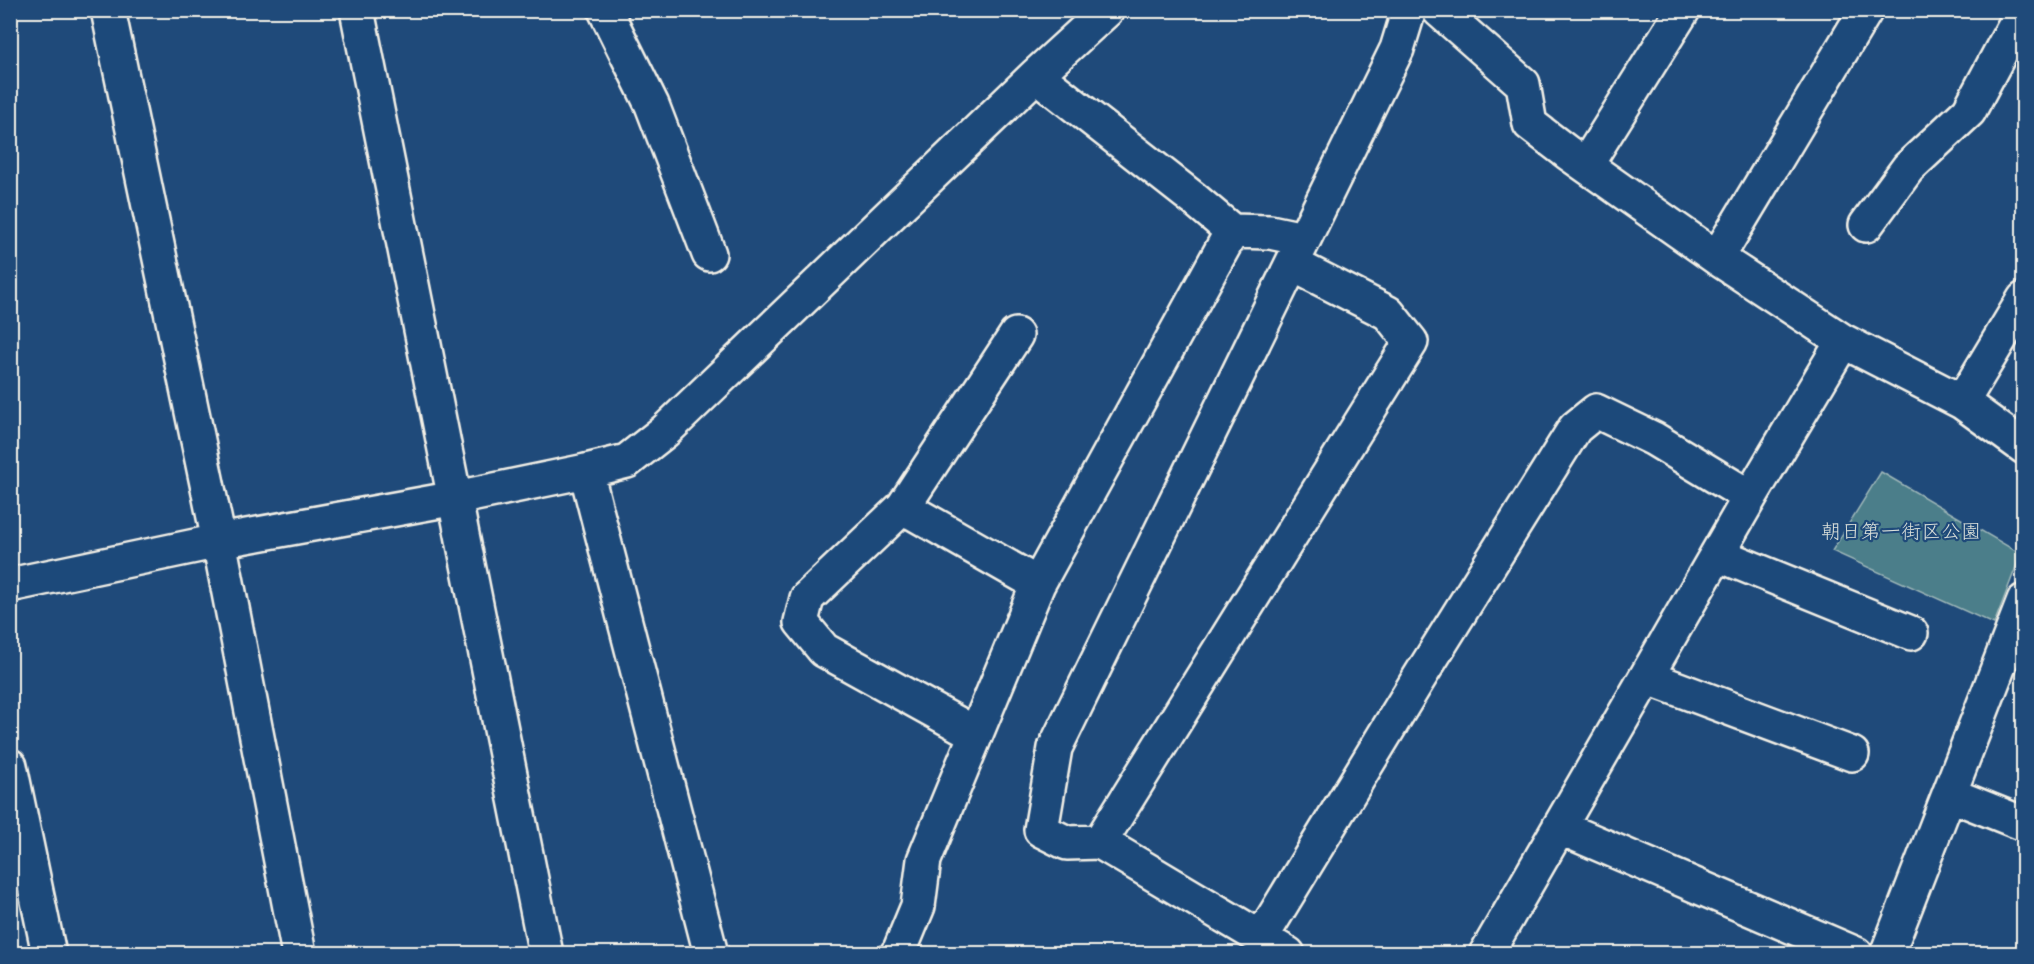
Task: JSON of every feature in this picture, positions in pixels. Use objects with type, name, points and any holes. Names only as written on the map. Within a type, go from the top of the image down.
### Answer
[{"type":"street","points":[[108,10],[219,541],[299,954]]},
{"type":"street","points":[[357,10],[546,954]]},
{"type":"street","points":[[604,10],[652,105],[709,254]]},
{"type":"street","points":[[10,585],[219,541],[456,498],[627,461],[665,431],[1036,75],[1107,10]]},
{"type":"street","points":[[1409,10],[1397,49],[1055,748],[1041,830],[1067,843],[1100,842],[1275,946],[1419,678],[1575,428],[1596,411],[1654,439],[1749,497]]},
{"type":"street","points":[[1439,10],[1523,84],[1530,124],[1717,258],[1843,341],[1962,402],[2024,447]]},
{"type":"street","points":[[1586,165],[1683,10]]},
{"type":"street","points":[[1717,258],[1866,10]]},
{"type":"street","points":[[1866,225],[1908,168],[1969,111],[2023,10]]},
{"type":"street","points":[[1036,75],[1194,198],[1232,231],[1270,232],[1388,313],[1412,342],[1100,842]]},
{"type":"street","points":[[897,954],[918,906],[924,860],[1038,584],[1232,231]]},
{"type":"street","points":[[1962,402],[2024,299]]},
{"type":"street","points":[[976,734],[824,650],[801,622],[807,598],[903,507],[1016,335]]},
{"type":"street","points":[[1486,954],[1749,497],[1843,341]]},
{"type":"street","points":[[586,471],[711,954]]},
{"type":"street","points":[[903,507],[1038,584]]},
{"type":"street","points":[[1717,554],[1911,633]]},
{"type":"street","points":[[1887,954],[2024,601]]},
{"type":"street","points":[[1646,677],[1852,754]]},
{"type":"street","points":[[10,766],[49,954]]},
{"type":"street","points":[[1949,794],[2024,824]]},
{"type":"street","points":[[1559,827],[1856,954]]},
{"type":"green space","name":"朝日第一街区公園","points":[[1881,472],[2021,554],[1994,624],[1832,551]]}]
